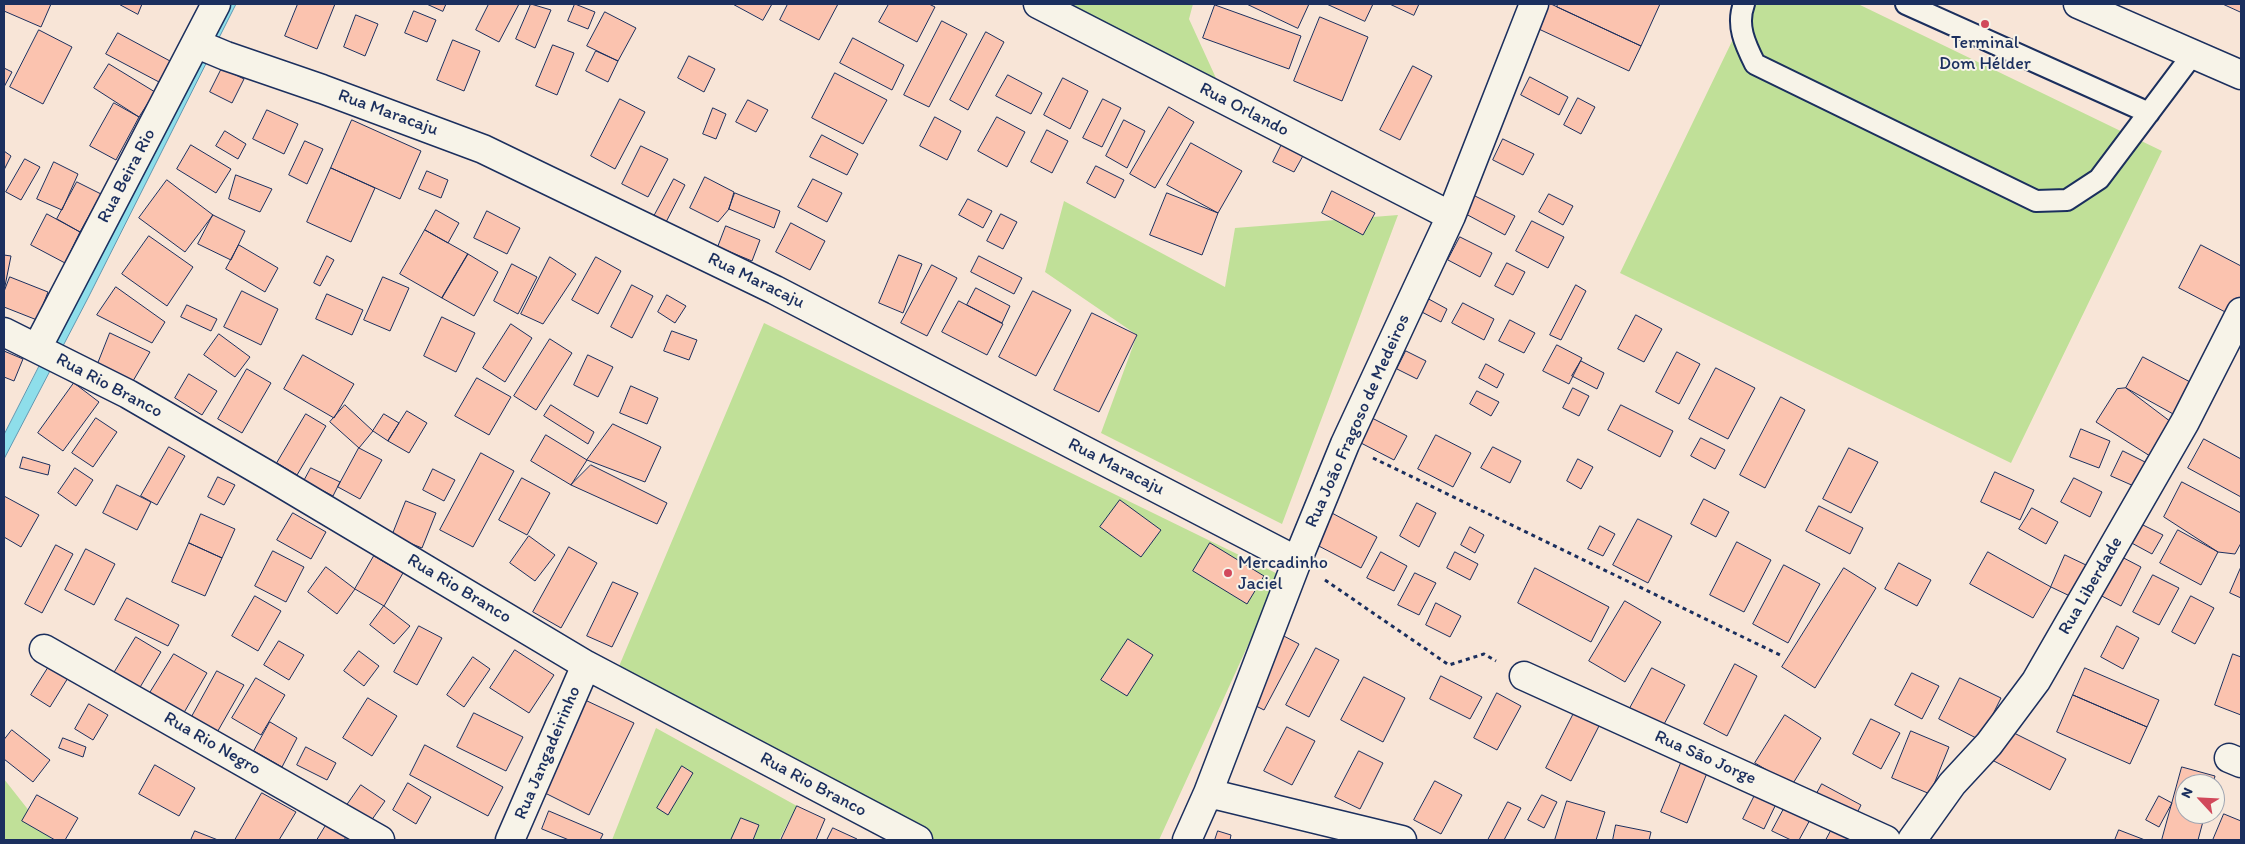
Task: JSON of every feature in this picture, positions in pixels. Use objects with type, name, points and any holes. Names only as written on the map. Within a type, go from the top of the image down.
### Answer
[{"type":"street","name":"Rua Beira Rio","points":[[40,349],[208,49],[216,4]]},
{"type":"street","name":"Rua Orlando","points":[[1038,4],[1450,216]]},
{"type":"street","name":"Rua João Fragoso de Medeiros","points":[[1187,840],[1208,793],[1297,562],[1345,444],[1450,216],[1534,4]]},
{"type":"street","points":[[2078,4],[2241,75]]},
{"type":"street","name":"Rua Maracaju","points":[[208,49],[331,92],[483,149],[775,290],[1297,562]]},
{"type":"street","name":"Rua Liberdade","points":[[1912,840],[1952,784],[1988,744],[2036,681],[2185,422],[2241,312]]},
{"type":"street","name":"Rua Rio Branco","points":[[4,332],[90,374],[271,477],[586,665],[918,840]]},
{"type":"street","name":"Rua Rio Negro","points":[[44,649],[380,840]]},
{"type":"street","name":"Rua Jangadeirinho","points":[[510,840],[586,665]]},
{"type":"street","name":"Rua São Jorge","points":[[1524,676],[1886,840]]},
{"type":"street","points":[[1208,793],[1402,840]]},
{"type":"lane","points":[[1744,4],[1740,14],[1743,40],[1755,64],[2036,201],[2067,200],[2099,179],[2193,54]]},
{"type":"lane","points":[[1906,4],[2148,113]]},
{"type":"path","points":[[1345,444],[1780,655]]},
{"type":"path","points":[[1297,562],[1449,665],[1484,654],[1524,676]]},
{"type":"green space","points":[[1056,4],[1193,4],[1189,19],[1226,100]]},
{"type":"green space","points":[[1750,4],[1858,4],[2162,151],[2011,463],[1620,273]]},
{"type":"green space","points":[[1064,201],[1225,287],[1235,228],[1398,215],[1282,524],[1101,433],[1137,335],[1045,272]]},
{"type":"green space","points":[[764,323],[1280,575],[1159,840],[924,840],[617,671]]},
{"type":"green space","points":[[656,728],[797,806],[779,840],[612,840]]},
{"type":"green space","points":[[4,779],[52,840],[4,840]]},
{"type":"water","points":[[224,4],[236,4],[88,298],[4,459],[4,435]]},
{"type":"building","points":[[4,4],[51,4],[41,27],[4,11]]},
{"type":"building","points":[[119,4],[142,4],[138,14]]},
{"type":"building","points":[[298,4],[335,4],[317,49],[285,36]]},
{"type":"building","points":[[427,4],[446,4],[443,11]]},
{"type":"building","points":[[489,4],[519,4],[499,42],[476,30]]},
{"type":"building","points":[[531,4],[551,10],[535,48],[516,39]]},
{"type":"building","points":[[575,4],[595,12],[588,29],[568,21]]},
{"type":"building","points":[[733,4],[772,4],[763,20]]},
{"type":"building","points":[[788,4],[838,4],[819,40],[780,20]]},
{"type":"building","points":[[889,4],[929,4],[935,7],[917,42],[879,22]]},
{"type":"building","points":[[1247,4],[1309,4],[1298,28]]},
{"type":"building","points":[[1327,4],[1373,4],[1365,21]]},
{"type":"building","points":[[1390,4],[1419,4],[1414,15]]},
{"type":"building","points":[[1538,4],[1551,4],[1641,46],[1629,71],[1528,24]]},
{"type":"building","points":[[1558,4],[1660,4],[1641,46],[1557,7]]},
{"type":"building","points":[[2223,4],[2241,4],[2241,12]]},
{"type":"building","points":[[1215,5],[1301,36],[1289,69],[1203,38]]},
{"type":"building","points":[[414,11],[436,20],[427,42],[405,33]]},
{"type":"building","points":[[605,12],[636,28],[618,61],[587,46]]},
{"type":"building","points":[[356,15],[378,24],[365,56],[344,47]]},
{"type":"building","points":[[1320,17],[1368,37],[1342,101],[1294,81]]},
{"type":"building","points":[[942,21],[967,34],[929,107],[904,95]]},
{"type":"building","points":[[39,30],[72,47],[43,104],[10,87]]},
{"type":"building","points":[[986,32],[1004,42],[968,110],[950,100]]},
{"type":"building","points":[[118,33],[170,61],[159,82],[106,54]]},
{"type":"building","points":[[853,38],[904,65],[892,90],[840,63]]},
{"type":"building","points":[[453,40],[480,51],[464,91],[437,80]]},
{"type":"building","points":[[553,45],[574,53],[557,95],[536,86]]},
{"type":"building","points":[[596,51],[618,61],[608,82],[586,71]]},
{"type":"building","points":[[689,56],[715,69],[704,92],[678,78]]},
{"type":"building","points":[[109,64],[155,92],[139,117],[94,88]]},
{"type":"building","points":[[1413,66],[1432,76],[1400,140],[1380,130]]},
{"type":"building","points":[[4,68],[12,72],[4,87]]},
{"type":"building","points":[[222,68],[244,79],[232,103],[210,92]]},
{"type":"building","points":[[835,73],[887,100],[863,144],[812,118]]},
{"type":"building","points":[[1008,75],[1042,93],[1031,114],[996,96]]},
{"type":"building","points":[[1530,77],[1568,97],[1559,115],[1521,95]]},
{"type":"building","points":[[1063,78],[1088,91],[1070,129],[1044,115]]},
{"type":"building","points":[[1578,98],[1595,107],[1581,134],[1564,125]]},
{"type":"building","points":[[620,99],[645,112],[615,169],[591,156]]},
{"type":"building","points":[[1103,99],[1121,108],[1102,147],[1083,138]]},
{"type":"building","points":[[748,100],[768,110],[756,132],[736,122]]},
{"type":"building","points":[[114,103],[139,117],[116,160],[90,146]]},
{"type":"building","points":[[1169,107],[1194,122],[1155,188],[1130,174]]},
{"type":"building","points":[[713,108],[726,114],[716,139],[703,134]]},
{"type":"building","points":[[267,110],[298,124],[284,154],[253,139]]},
{"type":"building","points":[[935,117],[961,131],[947,160],[920,146]]},
{"type":"building","points":[[997,117],[1025,132],[1007,167],[978,151]]},
{"type":"building","points":[[352,120],[421,151],[400,199],[331,168]]},
{"type":"building","points":[[1124,120],[1145,131],[1127,168],[1106,156]]},
{"type":"building","points":[[1047,130],[1068,141],[1052,173],[1031,162]]},
{"type":"building","points":[[225,131],[246,144],[238,159],[216,146]]},
{"type":"building","points":[[822,135],[858,154],[847,175],[810,157]]},
{"type":"building","points":[[1503,139],[1534,154],[1523,175],[1493,160]]},
{"type":"building","points":[[305,141],[323,149],[307,184],[289,175]]},
{"type":"building","points":[[1191,143],[1242,171],[1218,213],[1167,185]]},
{"type":"building","points":[[1282,144],[1304,154],[1294,172],[1273,162]]},
{"type":"building","points":[[191,145],[231,169],[216,193],[177,169]]},
{"type":"building","points":[[641,146],[668,159],[648,197],[622,184]]},
{"type":"building","points":[[4,151],[11,156],[4,170]]},
{"type":"building","points":[[25,159],[40,167],[21,200],[6,192]]},
{"type":"building","points":[[54,162],[78,174],[62,210],[37,199]]},
{"type":"building","points":[[1096,166],[1124,180],[1115,198],[1087,183]]},
{"type":"building","points":[[331,168],[375,188],[351,242],[307,222]]},
{"type":"building","points":[[427,171],[448,180],[441,198],[419,189]]},
{"type":"building","points":[[236,175],[272,189],[260,212],[229,199]]},
{"type":"building","points":[[705,177],[734,192],[729,209],[718,222],[690,208]]},
{"type":"building","points":[[674,179],[685,185],[663,228],[651,222]]},
{"type":"building","points":[[813,179],[842,193],[827,222],[798,207]]},
{"type":"building","points":[[167,180],[213,215],[185,252],[139,218]]},
{"type":"building","points":[[77,182],[101,194],[80,232],[57,219]]},
{"type":"building","points":[[1332,191],[1375,213],[1363,235],[1322,213]]},
{"type":"building","points":[[735,193],[780,211],[774,228],[729,209]]},
{"type":"building","points":[[1167,193],[1218,213],[1202,255],[1150,235]]},
{"type":"building","points":[[1549,194],[1573,206],[1563,225],[1539,212]]},
{"type":"building","points":[[1473,195],[1515,216],[1505,235],[1464,213]]},
{"type":"building","points":[[968,199],[992,211],[983,228],[959,215]]},
{"type":"building","points":[[436,210],[459,223],[448,243],[425,230]]},
{"type":"building","points":[[487,211],[520,228],[507,254],[474,238]]},
{"type":"building","points":[[47,214],[80,232],[65,263],[31,245]]},
{"type":"building","points":[[1001,214],[1017,222],[1003,249],[987,241]]},
{"type":"building","points":[[213,215],[245,231],[231,260],[198,244]]},
{"type":"building","points":[[1532,221],[1564,237],[1548,268],[1516,251]]},
{"type":"building","points":[[791,223],[825,241],[810,270],[776,252]]},
{"type":"building","points":[[726,226],[760,240],[752,261],[718,247]]},
{"type":"building","points":[[425,230],[468,254],[442,298],[400,274]]},
{"type":"building","points":[[149,236],[193,267],[167,306],[122,274]]},
{"type":"building","points":[[1460,237],[1492,253],[1480,277],[1448,260]]},
{"type":"building","points":[[239,245],[278,268],[265,292],[226,269]]},
{"type":"building","points":[[2201,245],[2241,266],[2241,296],[2231,315],[2179,288]]},
{"type":"building","points":[[468,254],[498,272],[474,316],[442,298]]},
{"type":"building","points":[[4,255],[11,256],[4,291]]},
{"type":"building","points":[[899,255],[922,264],[903,313],[879,303]]},
{"type":"building","points":[[327,256],[334,260],[320,286],[314,283]]},
{"type":"building","points":[[979,256],[1022,278],[1014,294],[971,272]]},
{"type":"building","points":[[550,257],[576,274],[543,324],[521,314]]},
{"type":"building","points":[[596,257],[621,271],[598,314],[572,300]]},
{"type":"building","points":[[1507,263],[1525,272],[1513,295],[1495,286]]},
{"type":"building","points":[[512,264],[537,277],[518,314],[494,301]]},
{"type":"building","points":[[932,265],[957,278],[927,336],[901,323]]},
{"type":"building","points":[[10,277],[48,292],[37,320],[4,307],[4,292]]},
{"type":"building","points":[[383,277],[409,288],[390,331],[364,320]]},
{"type":"building","points":[[632,285],[653,296],[632,338],[611,327]]},
{"type":"building","points":[[1576,285],[1586,291],[1561,340],[1550,335]]},
{"type":"building","points":[[116,287],[165,322],[152,343],[97,315]]},
{"type":"building","points":[[976,288],[1010,306],[1002,323],[967,305]]},
{"type":"building","points":[[242,291],[278,309],[261,345],[224,327]]},
{"type":"building","points":[[1033,291],[1071,310],[1036,376],[999,357]]},
{"type":"building","points":[[327,294],[363,310],[352,335],[316,319]]},
{"type":"building","points":[[667,295],[686,306],[675,323],[658,312]]},
{"type":"building","points":[[1425,297],[1447,309],[1441,322],[1418,310]]},
{"type":"building","points":[[959,301],[1003,324],[987,355],[942,332]]},
{"type":"building","points":[[1463,303],[1494,319],[1484,340],[1452,323]]},
{"type":"building","points":[[187,305],[217,319],[211,331],[181,317]]},
{"type":"building","points":[[1092,313],[1137,335],[1099,412],[1054,390]]},
{"type":"building","points":[[1636,315],[1662,329],[1644,362],[1618,349]]},
{"type":"building","points":[[442,317],[475,333],[456,372],[424,356]]},
{"type":"building","points":[[1510,320],[1535,333],[1524,353],[1499,341]]},
{"type":"building","points":[[511,324],[532,338],[505,382],[483,368]]},
{"type":"building","points":[[672,331],[697,340],[689,360],[664,351]]},
{"type":"building","points":[[110,333],[150,352],[133,381],[97,366]]},
{"type":"building","points":[[219,334],[250,357],[235,377],[204,355]]},
{"type":"building","points":[[550,339],[572,353],[536,410],[514,396]]},
{"type":"building","points":[[1557,345],[1582,358],[1569,384],[1543,371]]},
{"type":"building","points":[[4,351],[23,359],[14,381],[4,377]]},
{"type":"building","points":[[1406,351],[1426,361],[1417,379],[1397,369]]},
{"type":"building","points":[[1677,352],[1700,364],[1679,404],[1656,392]]},
{"type":"building","points":[[303,355],[354,384],[334,418],[284,389]]},
{"type":"building","points":[[588,355],[613,367],[598,397],[574,385]]},
{"type":"building","points":[[2143,357],[2192,383],[2175,415],[2126,388]]},
{"type":"building","points":[[1581,361],[1604,373],[1597,389],[1572,376]]},
{"type":"building","points":[[1486,364],[1504,374],[1497,388],[1479,378]]},
{"type":"building","points":[[1716,368],[1755,388],[1728,439],[1689,419]]},
{"type":"building","points":[[247,369],[271,383],[242,433],[218,419]]},
{"type":"building","points":[[189,374],[217,391],[202,415],[175,398]]},
{"type":"building","points":[[477,378],[511,397],[489,435],[455,416]]},
{"type":"building","points":[[74,383],[99,402],[63,451],[38,433]]},
{"type":"building","points":[[631,386],[658,398],[647,424],[620,413]]},
{"type":"building","points":[[1573,388],[1589,396],[1579,416],[1563,408]]},
{"type":"building","points":[[2126,388],[2171,422],[2150,456],[2096,422],[2117,389]]},
{"type":"building","points":[[1477,391],[1499,402],[1491,416],[1470,404]]},
{"type":"building","points":[[1781,397],[1805,410],[1765,488],[1740,475]]},
{"type":"building","points":[[345,405],[373,431],[359,448],[330,422]]},
{"type":"building","points":[[551,405],[594,432],[588,444],[544,416]]},
{"type":"building","points":[[1621,405],[1673,431],[1660,457],[1608,430]]},
{"type":"building","points":[[407,411],[427,423],[409,453],[388,441]]},
{"type":"building","points":[[306,414],[326,426],[297,475],[277,463]]},
{"type":"building","points":[[384,414],[399,423],[388,441],[373,431]]},
{"type":"building","points":[[96,418],[117,432],[93,467],[72,453]]},
{"type":"building","points":[[1372,418],[1407,436],[1394,460],[1359,442]]},
{"type":"building","points":[[613,424],[661,447],[645,482],[587,460]]},
{"type":"building","points":[[2081,429],[2110,441],[2099,468],[2070,457]]},
{"type":"building","points":[[546,435],[587,460],[571,485],[531,461]]},
{"type":"building","points":[[1436,435],[1471,453],[1453,487],[1418,469]]},
{"type":"building","points":[[1701,438],[1725,450],[1715,469],[1691,456]]},
{"type":"building","points":[[2204,439],[2241,459],[2241,497],[2188,468]]},
{"type":"building","points":[[169,447],[185,456],[157,505],[141,496]]},
{"type":"building","points":[[1493,447],[1521,461],[1510,483],[1481,468]]},
{"type":"building","points":[[359,448],[382,460],[360,499],[338,487]]},
{"type":"building","points":[[1849,448],[1878,462],[1851,513],[1823,499]]},
{"type":"building","points":[[2123,451],[2147,463],[2136,487],[2111,476]]},
{"type":"building","points":[[481,453],[514,471],[473,547],[440,530]]},
{"type":"building","points":[[23,457],[50,465],[48,475],[20,468]]},
{"type":"building","points":[[1578,459],[1593,467],[1581,489],[1567,481]]},
{"type":"building","points":[[591,465],[667,503],[657,524],[571,485]]},
{"type":"building","points":[[75,468],[93,480],[76,506],[58,493]]},
{"type":"building","points":[[311,468],[340,482],[333,496],[304,481]]},
{"type":"building","points":[[433,469],[455,480],[444,501],[423,490]]},
{"type":"building","points":[[1995,472],[2034,490],[2020,520],[1981,502]]},
{"type":"building","points":[[218,477],[235,485],[224,505],[208,497]]},
{"type":"building","points":[[522,478],[550,493],[527,535],[499,520]]},
{"type":"building","points":[[2074,478],[2102,492],[2090,517],[2061,502]]},
{"type":"building","points":[[2182,482],[2241,513],[2241,543],[2235,554],[2218,552],[2164,517]]},
{"type":"building","points":[[117,485],[151,502],[137,530],[103,513]]},
{"type":"building","points":[[4,496],[39,515],[21,547],[4,537]]},
{"type":"building","points":[[1704,499],[1729,512],[1716,537],[1691,524]]},
{"type":"building","points":[[1120,500],[1161,530],[1141,557],[1100,527]]},
{"type":"building","points":[[406,501],[436,513],[422,548],[392,536]]},
{"type":"building","points":[[1417,503],[1436,513],[1419,547],[1400,536]]},
{"type":"building","points":[[1819,506],[1863,528],[1850,554],[1806,531]]},
{"type":"building","points":[[2032,508],[2058,522],[2046,544],[2019,529]]},
{"type":"building","points":[[1330,512],[1377,537],[1361,568],[1313,543]]},
{"type":"building","points":[[293,513],[326,532],[311,559],[277,540]]},
{"type":"building","points":[[201,514],[235,529],[222,558],[189,543]]},
{"type":"building","points":[[1638,519],[1672,536],[1648,583],[1613,565]]},
{"type":"building","points":[[2137,522],[2163,535],[2152,554],[2128,541]]},
{"type":"building","points":[[1600,526],[1615,534],[1603,556],[1588,549]]},
{"type":"building","points":[[1470,527],[1484,535],[1475,553],[1461,545]]},
{"type":"building","points":[[2178,530],[2218,552],[2201,585],[2160,563]]},
{"type":"building","points":[[529,536],[555,555],[535,581],[510,563]]},
{"type":"building","points":[[1737,542],[1771,560],[1744,612],[1710,595]]},
{"type":"building","points":[[189,543],[222,558],[205,596],[172,582]]},
{"type":"building","name":"Mercadinho Jaciel","points":[[1210,543],[1264,576],[1247,604],[1193,571]]},
{"type":"building","points":[[56,545],[73,554],[42,613],[25,604]]},
{"type":"building","points":[[569,547],[597,563],[561,628],[533,612]]},
{"type":"building","points":[[86,549],[115,564],[94,605],[65,590]]},
{"type":"building","points":[[273,551],[304,567],[286,602],[255,586]]},
{"type":"building","points":[[1381,552],[1407,566],[1394,591],[1367,578]]},
{"type":"building","points":[[1455,552],[1478,564],[1470,580],[1447,568]]},
{"type":"building","points":[[1988,552],[2051,587],[2033,618],[1970,584]]},
{"type":"building","points":[[2065,555],[2086,565],[2072,597],[2051,587]]},
{"type":"building","points":[[2118,555],[2141,567],[2121,606],[2098,594]]},
{"type":"building","points":[[374,556],[403,573],[384,606],[355,589]]},
{"type":"building","points":[[1899,563],[1931,580],[1917,606],[1885,589]]},
{"type":"building","points":[[1784,565],[1820,584],[1788,643],[1753,624]]},
{"type":"building","points":[[326,567],[355,589],[337,614],[308,592]]},
{"type":"building","points":[[2241,567],[2241,598],[2230,593]]},
{"type":"building","points":[[1535,568],[1609,607],[1591,642],[1518,603]]},
{"type":"building","points":[[1844,568],[1876,588],[1815,688],[1782,667]]},
{"type":"building","points":[[1415,573],[1436,583],[1419,615],[1398,605]]},
{"type":"building","points":[[2153,575],[2179,588],[2159,625],[2133,612]]},
{"type":"building","points":[[613,582],[638,593],[612,647],[587,636]]},
{"type":"building","points":[[255,596],[281,611],[258,651],[232,636]]},
{"type":"building","points":[[2191,596],[2214,608],[2195,644],[2172,632]]},
{"type":"building","points":[[127,598],[179,625],[168,646],[115,620]]},
{"type":"building","points":[[1625,601],[1661,622],[1625,682],[1589,661]]},
{"type":"building","points":[[1436,603],[1461,616],[1450,637],[1426,625]]},
{"type":"building","points":[[384,606],[410,626],[394,644],[370,625]]},
{"type":"building","points":[[419,626],[442,638],[417,685],[394,672]]},
{"type":"building","points":[[2117,626],[2139,638],[2123,669],[2101,657]]},
{"type":"building","points":[[1280,634],[1299,644],[1264,710],[1246,701]]},
{"type":"building","points":[[136,637],[161,652],[139,689],[114,673]]},
{"type":"building","points":[[1128,639],[1153,655],[1127,696],[1101,680]]},
{"type":"building","points":[[279,641],[304,655],[289,680],[264,665]]},
{"type":"building","points":[[1316,648],[1339,660],[1309,717],[1286,705]]},
{"type":"building","points":[[515,650],[554,675],[529,713],[490,688]]},
{"type":"building","points":[[359,651],[379,666],[364,686],[344,671]]},
{"type":"building","points":[[174,654],[207,673],[182,716],[148,696]]},
{"type":"building","points":[[2233,654],[2241,657],[2241,715],[2215,705]]},
{"type":"building","points":[[473,657],[490,669],[464,707],[447,695]]},
{"type":"building","points":[[53,660],[71,673],[50,707],[31,695]]},
{"type":"building","points":[[1735,664],[1757,676],[1727,736],[1704,724]]},
{"type":"building","points":[[1652,668],[1685,685],[1662,728],[1629,710]]},
{"type":"building","points":[[2085,668],[2159,700],[2147,727],[2073,695]]},
{"type":"building","points":[[217,671],[244,685],[215,736],[189,722]]},
{"type":"building","points":[[1912,673],[1939,686],[1922,719],[1895,705]]},
{"type":"building","points":[[1441,676],[1482,697],[1470,719],[1430,699]]},
{"type":"building","points":[[1364,677],[1405,698],[1383,742],[1341,720]]},
{"type":"building","points":[[256,678],[285,695],[261,735],[232,718]]},
{"type":"building","points":[[1960,678],[2001,698],[1980,740],[1939,719]]},
{"type":"building","points":[[1497,693],[1521,706],[1497,750],[1474,738]]},
{"type":"building","points":[[2073,695],[2147,727],[2130,764],[2057,732]]},
{"type":"building","points":[[368,698],[397,716],[372,756],[343,738]]},
{"type":"building","points":[[585,700],[634,723],[589,815],[541,791]]},
{"type":"building","points":[[89,704],[108,715],[93,740],[75,729]]},
{"type":"building","points":[[474,713],[523,737],[506,771],[457,747]]},
{"type":"building","points":[[1574,713],[1599,726],[1571,781],[1546,768]]},
{"type":"building","points":[[1785,715],[1821,738],[1792,785],[1755,763]]},
{"type":"building","points":[[1871,719],[1900,733],[1881,769],[1853,754]]},
{"type":"building","points":[[270,722],[297,738],[282,767],[254,751]]},
{"type":"building","points":[[1287,727],[1315,741],[1292,785],[1264,771]]},
{"type":"building","points":[[12,730],[50,760],[33,782],[4,759],[4,740]]},
{"type":"building","points":[[2008,730],[2066,759],[2050,790],[1992,760]]},
{"type":"building","points":[[1911,731],[1949,747],[1930,794],[1892,778]]},
{"type":"building","points":[[63,738],[86,747],[83,757],[59,748]]},
{"type":"building","points":[[425,745],[503,787],[488,816],[410,775]]},
{"type":"building","points":[[306,747],[336,763],[327,780],[297,765]]},
{"type":"building","points":[[1359,751],[1383,763],[1360,809],[1335,797]]},
{"type":"building","points":[[1681,763],[1707,773],[1687,823],[1661,812]]},
{"type":"building","points":[[155,765],[195,788],[179,816],[139,794]]},
{"type":"building","points":[[682,766],[693,773],[668,815],[657,808]]},
{"type":"building","points":[[2182,767],[2208,774],[2180,774]]},
{"type":"building","points":[[1435,781],[1462,795],[1441,834],[1414,820]]},
{"type":"building","points":[[408,783],[431,797],[416,824],[393,810]]},
{"type":"building","points":[[1822,784],[1861,805],[1855,817],[1815,797]]},
{"type":"building","points":[[361,785],[385,801],[371,821],[347,805]]},
{"type":"building","points":[[1757,791],[1777,802],[1764,829],[1743,819]]},
{"type":"building","points":[[262,793],[296,812],[279,840],[235,840]]},
{"type":"building","points":[[2175,793],[2175,824],[2202,824],[2198,840],[2162,840]]},
{"type":"building","points":[[37,795],[78,818],[65,840],[55,840],[22,821]]},
{"type":"building","points":[[1542,795],[1557,802],[1544,828],[1528,820]]},
{"type":"building","points":[[2159,796],[2172,803],[2159,827],[2146,820]]},
{"type":"building","points":[[1567,801],[1605,812],[1596,840],[1555,840]]},
{"type":"building","points":[[1508,802],[1521,808],[1504,840],[1488,840]]},
{"type":"building","points":[[1786,805],[1811,818],[1799,840],[1791,840],[1772,831]]},
{"type":"building","points":[[797,806],[825,819],[816,840],[781,840]]},
{"type":"building","points":[[549,811],[603,834],[600,840],[569,840],[542,829]]},
{"type":"building","points":[[2225,814],[2241,821],[2241,840],[2213,840],[2220,824],[2225,824]]},
{"type":"building","points":[[741,818],[759,825],[753,840],[731,840]]},
{"type":"building","points":[[328,822],[348,834],[344,840],[317,840]]},
{"type":"building","points":[[1616,825],[1651,832],[1649,840],[1613,840]]},
{"type":"building","points":[[1833,827],[1858,840],[1826,840]]},
{"type":"building","points":[[833,828],[857,839],[827,840]]},
{"type":"building","points":[[2119,830],[2145,840],[2115,840]]},
{"type":"building","points":[[195,831],[218,840],[191,840]]},
{"type":"building","points":[[1218,831],[1231,835],[1230,840],[1215,840]]},
{"type":"place","name":"Terminal Dom Hélder","points":[[1985,24]]},
{"type":"place","name":"Mercadinho Jaciel","points":[[1228,573]]}]
